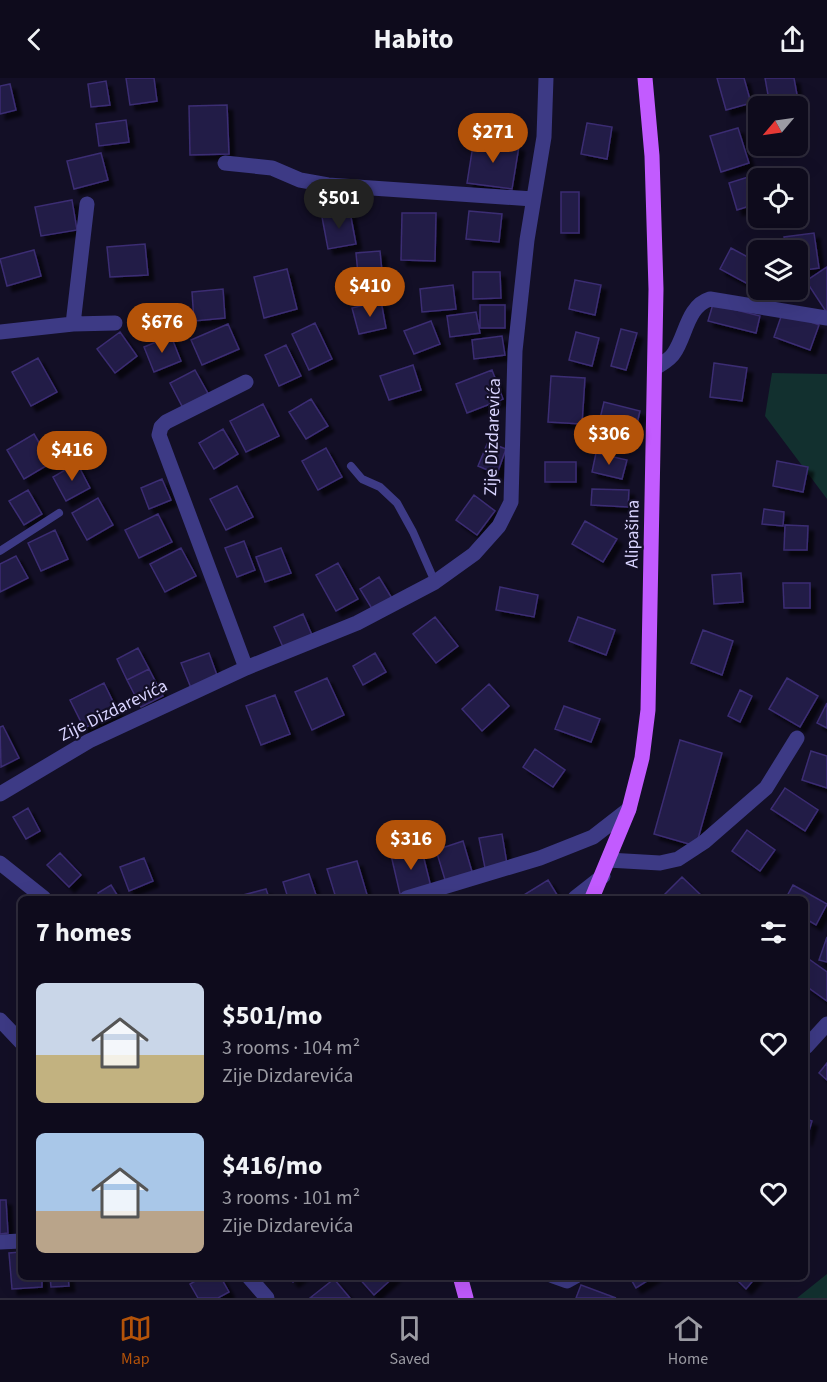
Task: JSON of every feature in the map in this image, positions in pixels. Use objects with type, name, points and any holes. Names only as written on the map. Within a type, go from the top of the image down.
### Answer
[{"type":"main road","name":"Alipašina","points":[[593,896],[629,809],[642,758],[648,710],[656,289],[652,156],[645,78]]},
{"type":"main road","points":[[461,1280],[466,1298]]},
{"type":"street","name":"Zije Dizdarevića","points":[[0,794],[89,741],[246,668],[357,623],[435,582],[474,555],[499,526],[511,502],[515,351],[533,199],[544,137],[546,78]]},
{"type":"street","points":[[225,163],[272,168],[300,180],[328,185],[533,199]]},
{"type":"street","points":[[73,324],[87,204]]},
{"type":"street","points":[[655,368],[673,355],[694,310],[702,302],[710,299],[827,318]]},
{"type":"street","points":[[0,332],[73,324],[115,323]]},
{"type":"street","points":[[246,382],[166,422],[161,427],[159,435],[246,668]]},
{"type":"street","points":[[608,860],[660,863],[678,859],[704,842],[766,788],[797,738]]},
{"type":"street","points":[[414,896],[561,850],[593,837],[629,809]]},
{"type":"street","points":[[0,863],[41,896]]},
{"type":"street","points":[[578,896],[603,876]]},
{"type":"street","points":[[0,1020],[18,1039]]},
{"type":"street","points":[[808,1045],[827,1024]]},
{"type":"street","points":[[0,1242],[18,1240]]},
{"type":"street","points":[[251,1280],[267,1298]]},
{"type":"lane","points":[[351,465],[362,479],[380,487],[397,503],[413,532],[435,582]]},
{"type":"lane","points":[[0,551],[59,513]]},
{"type":"green space","points":[[772,373],[827,374],[827,499],[765,416]]},
{"type":"green space","points":[[827,1274],[827,1298],[797,1298]]},
{"type":"building","points":[[126,78],[154,78],[157,101],[130,105]]},
{"type":"building","points":[[717,78],[744,78],[749,96],[748,104],[726,110]]},
{"type":"building","points":[[765,78],[794,78],[797,96],[768,96]]},
{"type":"building","points":[[106,81],[110,105],[91,107],[88,84]]},
{"type":"building","points":[[10,84],[16,110],[0,114],[0,86]]},
{"type":"building","points":[[227,105],[229,154],[190,155],[189,106]]},
{"type":"building","points":[[126,120],[129,142],[99,146],[96,124]]},
{"type":"building","points":[[587,123],[612,127],[607,159],[581,154]]},
{"type":"building","points":[[738,128],[749,163],[721,172],[710,136]]},
{"type":"building","points":[[474,139],[519,146],[512,189],[467,183]]},
{"type":"building","points":[[101,153],[108,180],[74,189],[67,161]]},
{"type":"building","points":[[748,177],[748,206],[737,210],[729,183]]},
{"type":"building","points":[[561,192],[579,192],[579,233],[561,233]]},
{"type":"building","points":[[72,200],[77,230],[41,236],[35,207]]},
{"type":"building","points":[[469,211],[502,214],[499,242],[466,239]]},
{"type":"building","points":[[350,212],[356,244],[328,249],[322,217]]},
{"type":"building","points":[[402,213],[436,213],[435,261],[401,260]]},
{"type":"building","points":[[814,233],[819,268],[808,270],[808,240],[784,240],[784,237]]},
{"type":"building","points":[[145,244],[148,275],[110,277],[107,247]]},
{"type":"building","points":[[731,248],[748,257],[746,283],[720,269]]},
{"type":"building","points":[[34,250],[41,276],[7,286],[0,259]]},
{"type":"building","points":[[380,251],[383,282],[359,285],[356,253]]},
{"type":"building","points":[[827,267],[827,313],[808,284],[808,280]]},
{"type":"building","points":[[287,269],[297,309],[264,318],[254,277]]},
{"type":"building","points":[[473,272],[500,272],[501,298],[473,299]]},
{"type":"building","points":[[575,280],[601,285],[595,315],[569,309]]},
{"type":"building","points":[[453,285],[456,309],[422,312],[420,289]]},
{"type":"building","points":[[223,289],[225,318],[194,321],[192,292]]},
{"type":"building","points":[[381,301],[386,328],[359,334],[352,308]]},
{"type":"building","points":[[713,304],[760,316],[756,333],[708,321]]},
{"type":"building","points":[[480,305],[505,305],[505,328],[480,328]]},
{"type":"building","points":[[783,311],[819,325],[810,350],[774,337]]},
{"type":"building","points":[[476,312],[480,333],[450,337],[447,316]]},
{"type":"building","points":[[431,321],[440,344],[414,354],[404,331]]},
{"type":"building","points":[[315,323],[332,359],[309,370],[292,334]]},
{"type":"building","points":[[228,324],[239,349],[202,365],[191,340]]},
{"type":"building","points":[[621,329],[637,333],[626,370],[611,366]]},
{"type":"building","points":[[120,332],[137,356],[115,373],[97,349]]},
{"type":"building","points":[[576,332],[599,338],[592,366],[569,360]]},
{"type":"building","points":[[171,336],[181,361],[154,372],[144,347]]},
{"type":"building","points":[[502,336],[505,355],[474,359],[472,340]]},
{"type":"building","points":[[286,345],[301,376],[279,386],[265,355]]},
{"type":"building","points":[[38,358],[57,392],[31,406],[12,372]]},
{"type":"building","points":[[714,363],[747,368],[742,401],[710,397]]},
{"type":"building","points":[[413,365],[421,390],[389,400],[380,376]]},
{"type":"building","points":[[195,370],[210,397],[184,410],[170,383]]},
{"type":"building","points":[[492,370],[503,399],[467,413],[456,384]]},
{"type":"building","points":[[551,376],[585,378],[582,424],[548,422]]},
{"type":"building","points":[[311,399],[328,426],[306,439],[289,412]]},
{"type":"building","points":[[604,402],[640,411],[634,436],[598,427]]},
{"type":"building","points":[[263,404],[279,436],[246,452],[230,421]]},
{"type":"building","points":[[223,429],[238,454],[214,469],[199,443]]},
{"type":"building","points":[[34,434],[51,463],[24,479],[7,450]]},
{"type":"building","points":[[488,442],[506,449],[497,474],[478,466]]},
{"type":"building","points":[[326,448],[342,477],[318,490],[302,461]]},
{"type":"building","points":[[596,453],[627,460],[622,479],[592,472]]},
{"type":"building","points":[[777,461],[808,467],[803,492],[773,486]]},
{"type":"building","points":[[545,462],[576,462],[576,482],[545,482]]},
{"type":"building","points":[[77,463],[90,488],[66,501],[53,477]]},
{"type":"building","points":[[162,479],[171,500],[149,509],[141,488]]},
{"type":"building","points":[[237,486],[253,517],[226,530],[210,499]]},
{"type":"building","points":[[592,489],[629,490],[628,507],[591,505]]},
{"type":"building","points":[[28,490],[42,514],[24,525],[9,501]]},
{"type":"building","points":[[474,495],[495,511],[477,535],[456,520]]},
{"type":"building","points":[[98,498],[113,525],[87,540],[72,513]]},
{"type":"building","points":[[764,509],[784,512],[783,526],[762,524]]},
{"type":"building","points":[[158,514],[172,542],[139,558],[125,530]]},
{"type":"building","points":[[585,521],[617,539],[603,562],[572,544]]},
{"type":"building","points":[[785,525],[808,526],[807,550],[784,550]]},
{"type":"building","points":[[55,530],[68,559],[41,571],[28,543]]},
{"type":"building","points":[[244,541],[255,570],[237,577],[225,548]]},
{"type":"building","points":[[181,548],[196,576],[165,592],[150,564]]},
{"type":"building","points":[[281,548],[291,573],[265,582],[256,557]]},
{"type":"building","points":[[16,556],[28,578],[0,592],[0,564]]},
{"type":"building","points":[[338,563],[358,599],[336,611],[316,575]]},
{"type":"building","points":[[741,573],[743,602],[714,604],[712,575]]},
{"type":"building","points":[[379,577],[393,600],[374,612],[360,589]]},
{"type":"building","points":[[783,583],[810,583],[810,608],[784,608]]},
{"type":"building","points":[[500,587],[538,595],[534,617],[496,610]]},
{"type":"building","points":[[303,614],[312,635],[283,647],[274,627]]},
{"type":"building","points":[[435,617],[458,646],[436,663],[413,634]]},
{"type":"building","points":[[578,617],[615,630],[606,655],[569,641]]},
{"type":"building","points":[[703,630],[733,641],[722,675],[691,663]]},
{"type":"building","points":[[138,648],[149,669],[127,680],[117,659]]},
{"type":"building","points":[[209,653],[218,678],[191,688],[181,663]]},
{"type":"building","points":[[375,653],[386,672],[363,685],[353,666]]},
{"type":"building","points":[[149,669],[163,696],[141,707],[127,680]]},
{"type":"building","points":[[327,678],[344,715],[312,730],[295,692]]},
{"type":"building","points":[[787,678],[818,696],[800,727],[769,709]]},
{"type":"building","points":[[104,683],[118,712],[84,728],[70,700]]},
{"type":"building","points":[[489,684],[509,706],[482,731],[462,709]]},
{"type":"building","points":[[740,690],[752,696],[740,722],[728,716]]},
{"type":"building","points":[[275,695],[290,734],[261,745],[246,706]]},
{"type":"building","points":[[827,703],[827,728],[817,723]]},
{"type":"building","points":[[564,706],[600,719],[591,742],[555,729]]},
{"type":"building","points":[[3,726],[19,758],[1,767],[0,727]]},
{"type":"building","points":[[680,740],[722,753],[696,846],[654,834]]},
{"type":"building","points":[[535,749],[565,770],[553,787],[523,767]]},
{"type":"building","points":[[811,751],[827,756],[827,788],[802,780]]},
{"type":"building","points":[[785,788],[818,810],[805,831],[771,809]]},
{"type":"building","points":[[28,808],[40,831],[26,839],[13,817]]},
{"type":"building","points":[[747,830],[775,850],[760,871],[732,851]]},
{"type":"building","points":[[502,834],[507,864],[485,868],[479,838]]},
{"type":"building","points":[[463,841],[473,875],[446,883],[436,850]]},
{"type":"building","points":[[421,847],[431,887],[400,894],[391,855]]},
{"type":"building","points":[[60,853],[81,875],[69,887],[47,865]]},
{"type":"building","points":[[144,858],[153,881],[129,891],[120,867]]},
{"type":"building","points":[[357,861],[367,896],[335,896],[327,869]]},
{"type":"building","points":[[309,874],[316,896],[287,896],[283,882]]},
{"type":"building","points":[[682,877],[702,896],[663,896]]},
{"type":"building","points":[[548,880],[558,896],[522,896]]},
{"type":"building","points":[[111,885],[118,896],[100,896],[98,893]]},
{"type":"building","points":[[793,885],[827,904],[816,925],[808,920],[808,896],[787,896]]},
{"type":"building","points":[[266,889],[268,896],[240,896]]},
{"type":"building","points":[[827,937],[827,962],[819,960]]},
{"type":"building","points":[[808,958],[827,972],[827,1001],[808,987]]},
{"type":"building","points":[[827,1063],[827,1080],[819,1073]]},
{"type":"building","points":[[808,1120],[812,1121],[808,1134]]},
{"type":"building","points":[[0,1200],[6,1200],[8,1233],[0,1234]]},
{"type":"building","points":[[18,1252],[18,1280],[42,1280],[42,1287],[12,1289],[9,1253]]},
{"type":"building","points":[[50,1280],[68,1280],[69,1286],[51,1287]]},
{"type":"building","points":[[197,1280],[222,1280],[229,1292],[218,1298],[198,1298],[190,1284]]},
{"type":"building","points":[[335,1280],[350,1298],[310,1298]]},
{"type":"building","points":[[361,1280],[391,1280],[374,1295]]},
{"type":"building","points":[[631,1280],[649,1280],[636,1288]]},
{"type":"building","points":[[737,1280],[754,1280],[746,1289]]},
{"type":"building","points":[[581,1285],[616,1298],[576,1298]]}]
